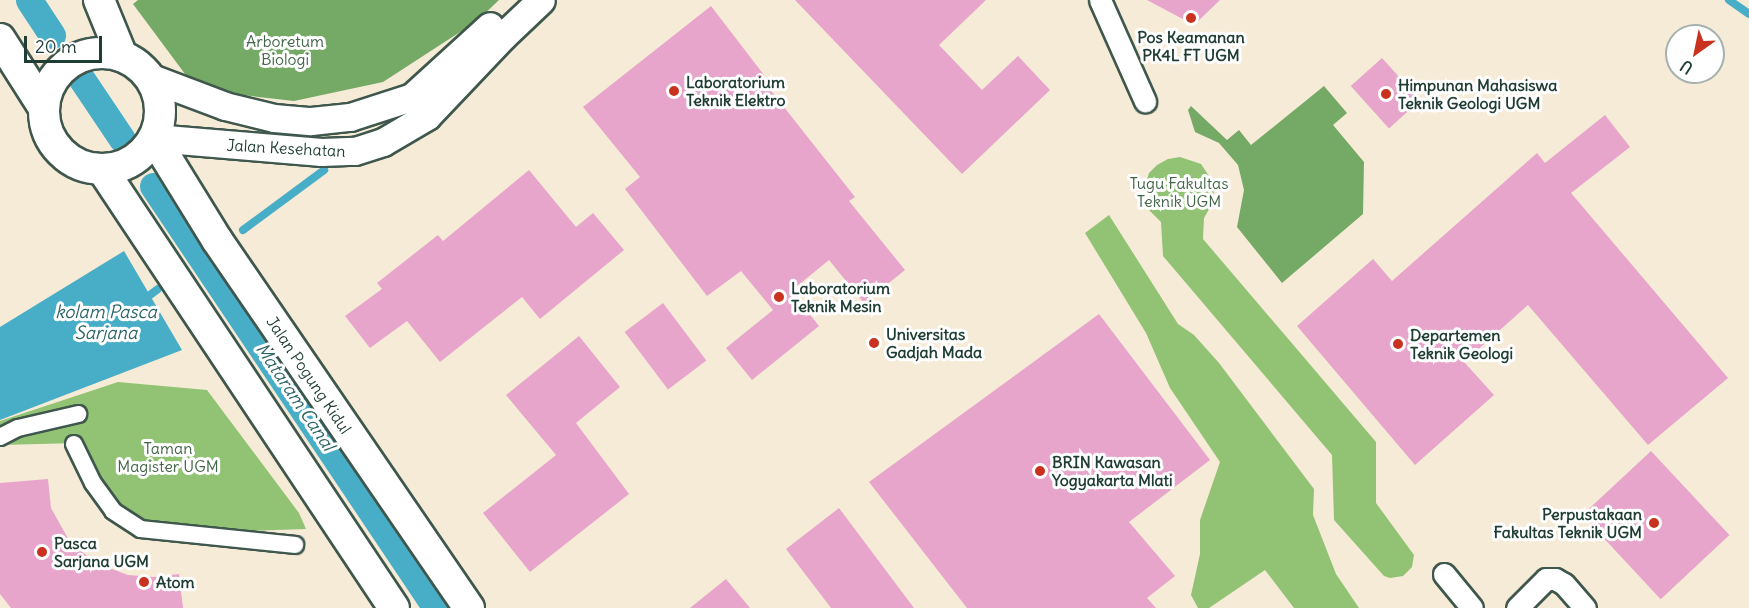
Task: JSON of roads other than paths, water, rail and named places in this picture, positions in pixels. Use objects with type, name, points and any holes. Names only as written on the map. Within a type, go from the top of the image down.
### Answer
[{"type":"main road","points":[[102,1],[122,56]]},
{"type":"main road","points":[[0,39],[44,108]]},
{"type":"main road","points":[[105,52],[122,56],[138,65],[151,78],[158,92],[161,108],[160,123],[149,145],[110,168],[84,166],[67,157],[54,143],[46,126],[44,108],[47,90],[56,74],[70,62],[86,54],[105,52]]},
{"type":"main road","name":"Jalan Pogung Kidul","points":[[149,145],[217,240],[469,608]]},
{"type":"main road","points":[[110,168],[394,608]]},
{"type":"street","name":"Jalan Kesehatan","points":[[151,78],[225,106],[274,118],[311,121],[419,107],[515,0]]},
{"type":"street","name":"Jalan Kesehatan","points":[[149,145],[321,152],[355,151],[383,142],[419,107],[541,0]]},
{"type":"street","points":[[1083,0],[1102,5],[1145,101]]},
{"type":"street","points":[[0,437],[18,428],[78,414]]},
{"type":"street","points":[[74,444],[93,483],[113,511],[141,530],[206,534],[295,545]]},
{"type":"street","points":[[1444,574],[1472,608]]},
{"type":"street","points":[[1517,608],[1546,579],[1555,579],[1564,584],[1585,608]]},
{"type":"water","name":"kolam Pasca Sarjana","points":[[124,251],[182,350],[0,420],[0,327]]},
{"type":"waterway","points":[[29,0],[52,35]]},
{"type":"waterway","points":[[1729,0],[1749,14]]},
{"type":"waterway","name":"Mataram Canal","points":[[79,75],[122,139]]},
{"type":"waterway","points":[[243,230],[324,170]]},
{"type":"waterway","name":"Mataram Canal","points":[[153,186],[436,608]]},
{"type":"waterway","points":[[142,301],[158,289]]},
{"type":"place","name":"Pos Keamanan PK4L FT UGM","points":[[1191,18]]},
{"type":"place","name":"Laboratorium Teknik Elektro","points":[[674,91]]},
{"type":"place","name":"Himpunan Mahasiswa Teknik Geologi UGM","points":[[1386,94]]},
{"type":"place","name":"Laboratorium Teknik Mesin","points":[[779,297]]},
{"type":"place","name":"Universitas Gadjah Mada","points":[[874,343]]},
{"type":"place","name":"Departemen Teknik Geologi","points":[[1398,344]]},
{"type":"place","name":"BRIN Kawasan Yogyakarta Mlati","points":[[1040,471]]},
{"type":"place","name":"Perpustakaan Fakultas Teknik UGM","points":[[1654,523]]},
{"type":"place","name":"Pasca Sarjana UGM","points":[[42,552]]},
{"type":"place","name":"Atom","points":[[144,582]]},
{"type":"park label","name":"Arboretum Biologi","points":[[285,50]]},
{"type":"park label","name":"Tugu Fakultas Teknik UGM","points":[[1179,192]]},
{"type":"park label","name":"Taman Magister UGM","points":[[168,457]]}]
